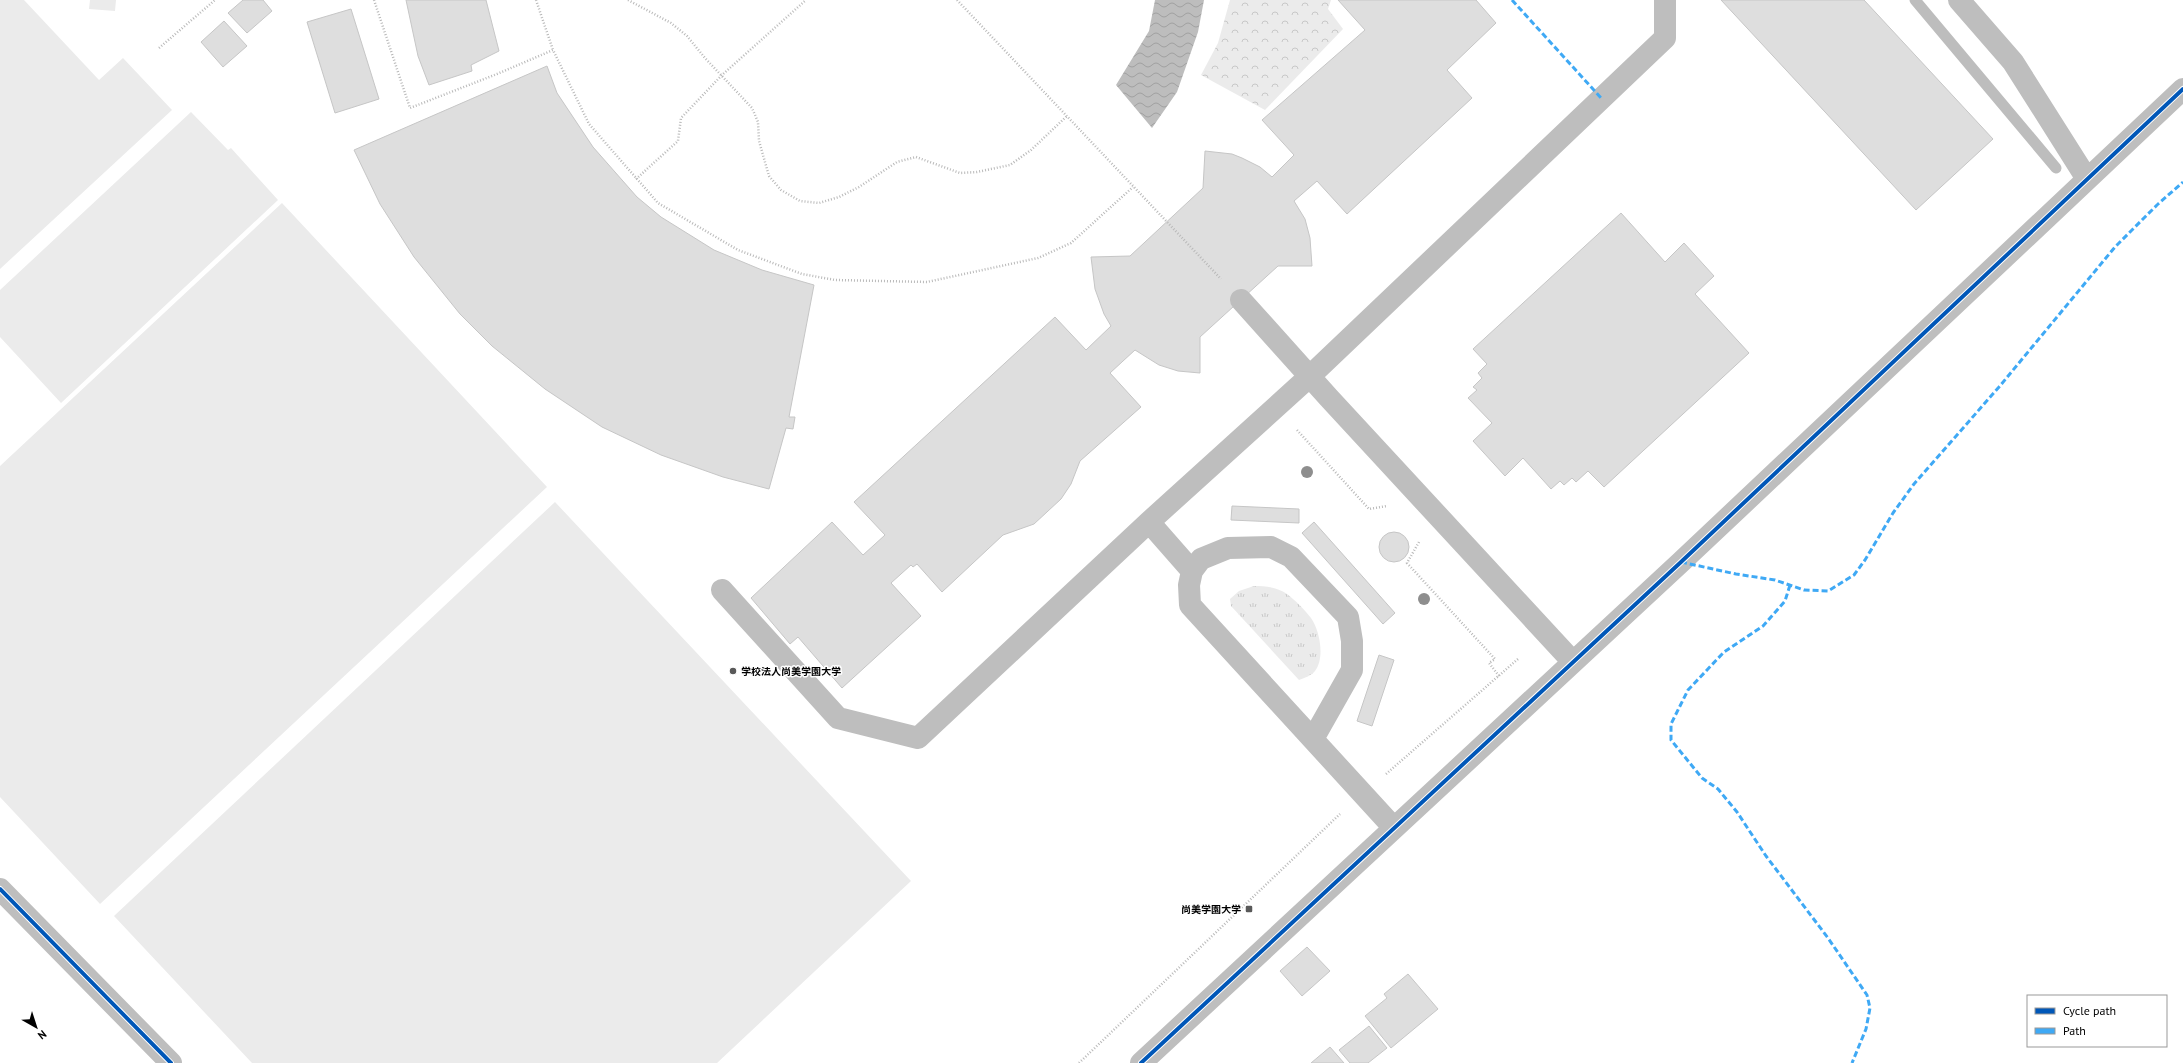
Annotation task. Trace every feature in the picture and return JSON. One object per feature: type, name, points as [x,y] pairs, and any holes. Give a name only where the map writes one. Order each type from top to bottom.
[{"type":"street","points":[[722,590],[838,718],[918,738],[1149,522],[1310,377],[1665,38],[1665,0]]},
{"type":"street","points":[[1959,0],[2013,62],[2087,179]]},
{"type":"street","points":[[1142,1063],[1573,662],[2183,88]]},
{"type":"street","points":[[1241,300],[1573,662]]},
{"type":"street","points":[[1149,522],[1192,571]]},
{"type":"street","points":[[1313,739],[1352,670],[1352,641],[1348,617],[1291,557],[1271,547],[1228,548],[1201,559],[1192,571],[1189,585],[1190,605],[1394,828]]},
{"type":"street","points":[[0,889],[171,1063]]},
{"type":"path","points":[[159,48],[215,0]]},
{"type":"path","points":[[374,0],[410,108],[553,50]]},
{"type":"path","points":[[536,0],[553,50],[589,124],[658,203],[738,250],[802,274],[835,280],[927,282],[1038,258],[1071,243],[1134,187]]},
{"type":"path","points":[[628,0],[670,23],[687,36],[752,108],[758,122],[759,141],[769,176],[781,190],[800,201],[819,203],[860,187],[897,162],[916,157],[960,173],[977,172],[1010,165],[1031,150],[1067,116]]},
{"type":"path","points":[[636,179],[678,141],[681,118],[722,75],[806,0]]},
{"type":"path","points":[[957,0],[1241,300]]},
{"type":"path","points":[[1290,433],[1296,429],[1369,509],[1387,506],[1392,511]]},
{"type":"path","points":[[1415,538],[1420,543],[1407,563],[1495,659],[1489,664],[1499,676]]},
{"type":"path","points":[[1386,774],[1518,659]]},
{"type":"path","points":[[1079,1063],[1343,811]]},
{"type":"green space","points":[[0,0],[24,0],[99,80],[123,58],[172,110],[0,269]]},
{"type":"green space","points":[[90,0],[116,0],[115,11],[89,9]]},
{"type":"green space","points":[[1230,0],[1331,0],[1328,9],[1343,29],[1265,110],[1201,75],[1218,43]]},
{"type":"green space","points":[[191,112],[228,150],[231,148],[278,200],[61,403],[0,337],[0,290]]},
{"type":"green space","points":[[282,203],[547,487],[100,904],[0,797],[0,466]]},
{"type":"green space","points":[[555,502],[911,881],[717,1063],[252,1063],[114,916]]},
{"type":"green space","points":[[1254,586],[1271,587],[1287,594],[1297,602],[1311,618],[1317,630],[1321,652],[1318,666],[1309,676],[1299,680],[1231,606],[1230,599],[1239,591]]},
{"type":"water","points":[[1155,0],[1204,0],[1198,32],[1177,92],[1152,128],[1116,85],[1149,31]]},
{"type":"building","points":[[243,0],[263,0],[272,11],[247,33],[228,13]]},
{"type":"building","points":[[406,0],[486,0],[499,51],[471,65],[472,71],[429,85],[418,56]]},
{"type":"building","points":[[1338,0],[1476,0],[1496,23],[1447,70],[1472,98],[1347,214],[1317,181],[1294,201],[1305,219],[1310,238],[1312,266],[1278,266],[1200,337],[1200,373],[1178,371],[1159,365],[1135,350],[1110,373],[1141,407],[1080,461],[1071,484],[1061,499],[1034,524],[1003,535],[942,592],[917,564],[913,567],[911,565],[891,583],[921,616],[842,688],[798,637],[790,644],[751,598],[832,522],[863,555],[885,535],[854,502],[1055,317],[1086,350],[1111,326],[1104,314],[1095,289],[1091,257],[1130,256],[1203,188],[1205,151],[1232,154],[1260,167],[1272,177],[1294,155],[1262,120],[1365,30]]},
{"type":"building","points":[[1721,0],[1864,0],[1993,139],[1916,210]]},
{"type":"building","points":[[351,9],[379,99],[335,113],[307,22]]},
{"type":"building","points":[[224,21],[247,46],[223,67],[201,42]]},
{"type":"building","points":[[547,66],[557,93],[593,147],[637,197],[661,217],[714,250],[762,270],[814,285],[789,417],[795,417],[793,429],[786,428],[769,489],[723,477],[661,455],[602,427],[545,389],[492,346],[460,314],[414,257],[380,204],[354,150]]},
{"type":"building","points":[[1621,213],[1665,262],[1684,243],[1714,276],[1695,294],[1749,353],[1604,487],[1588,471],[1576,482],[1572,478],[1564,485],[1560,481],[1551,489],[1523,458],[1505,476],[1473,441],[1492,423],[1468,398],[1477,390],[1473,387],[1482,378],[1478,373],[1487,364],[1473,349]]},
{"type":"building","points":[[1232,506],[1299,509],[1299,523],[1231,520]]},
{"type":"building","points":[[1314,522],[1395,613],[1383,624],[1302,533]]},
{"type":"building","points":[[1394,532],[1405,536],[1409,547],[1405,558],[1394,562],[1383,558],[1379,547],[1383,536]]},
{"type":"building","points":[[1379,655],[1394,660],[1372,726],[1357,721]]},
{"type":"building","points":[[1307,947],[1330,971],[1302,996],[1280,971]]},
{"type":"building","points":[[1408,974],[1438,1009],[1391,1048],[1365,1016],[1387,998],[1384,994]]},
{"type":"building","points":[[1369,1026],[1387,1048],[1368,1063],[1350,1063],[1339,1050]]},
{"type":"building","points":[[1330,1047],[1344,1063],[1311,1063]]},
{"type":"waterway","points":[[1915,0],[2056,168]]},
{"type":"marked path","points":[[1512,0],[1602,99]]},
{"type":"marked path","points":[[1681,562],[1736,574],[1775,580],[1804,590],[1828,591],[1854,575],[1865,560],[1893,513],[1914,484],[1999,387],[2115,247],[2157,205],[2183,182]]},
{"type":"marked path","points":[[1790,585],[1785,601],[1763,626],[1724,652],[1688,690],[1671,724],[1671,740],[1702,778],[1718,789],[1737,812],[1766,856],[1828,938],[1867,995],[1870,1008],[1866,1029],[1852,1063]]},
{"type":"cycle path","points":[[1141,1063],[1681,562],[2183,89]]},
{"type":"cycle path","points":[[0,889],[171,1063]]},
{"type":"place","name":"学校法人尚美学園大学","points":[[733,671]]},
{"type":"place","name":"尚美学園大学","points":[[1249,909]]}]
